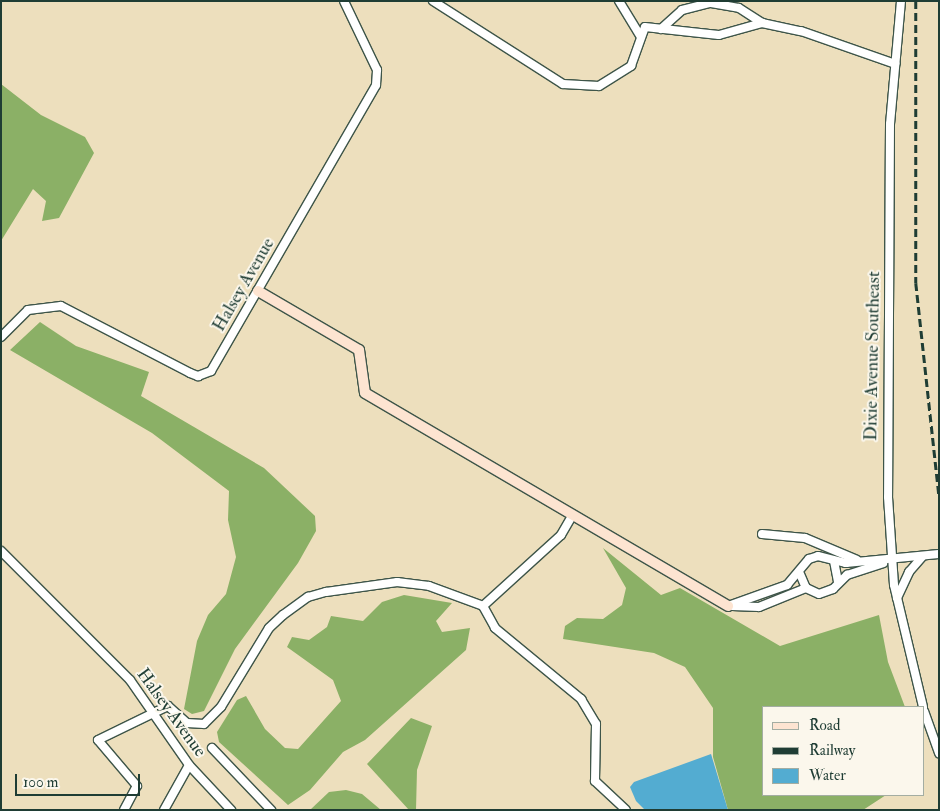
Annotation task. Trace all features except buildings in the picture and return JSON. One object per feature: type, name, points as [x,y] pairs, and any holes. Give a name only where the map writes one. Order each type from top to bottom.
[{"type":"street","name":"Halsey Avenue","points":[[1,337],[28,310],[61,306],[198,376],[217,362],[376,84],[377,70],[344,1]]},
{"type":"street","points":[[433,1],[563,84],[599,86],[631,66],[645,28],[719,35],[762,23]]},
{"type":"street","points":[[619,1],[641,37]]},
{"type":"street","name":"Dixie Avenue Southeast","points":[[901,1],[895,64],[887,451],[892,560],[897,598],[923,706]]},
{"type":"street","points":[[661,30],[682,10],[712,3],[739,8],[762,23],[801,31],[895,64]]},
{"type":"street","points":[[258,291],[359,350],[365,393],[728,606],[759,608],[806,588]]},
{"type":"street","points":[[484,606],[561,535],[572,516]]},
{"type":"street","points":[[762,534],[805,538],[857,560]]},
{"type":"street","name":"Halsey Avenue","points":[[1,551],[130,680],[155,713],[189,765],[231,810]]},
{"type":"street","points":[[728,606],[787,585],[800,574],[808,559],[826,556],[834,561],[892,560],[939,554]]},
{"type":"street","points":[[897,598],[909,572],[923,556]]},
{"type":"street","points":[[800,574],[806,588],[819,594],[833,589],[838,582],[892,560]]},
{"type":"street","points":[[834,561],[838,582]]},
{"type":"street","points":[[124,810],[137,786],[98,740],[168,706],[187,723],[210,721],[269,628],[308,597],[397,582],[429,586],[484,606],[495,628],[590,710],[596,724],[595,781],[626,810]]},
{"type":"street","points":[[925,714],[939,753]]},
{"type":"street","points":[[212,748],[271,810]]},
{"type":"street","points":[[164,810],[189,765]]},
{"type":"green space","points":[[1,84],[41,115],[85,137],[94,153],[59,218],[42,221],[46,201],[33,189],[1,241]]},
{"type":"green space","points":[[40,322],[76,346],[149,372],[141,396],[264,468],[315,516],[316,531],[298,563],[235,649],[204,711],[192,714],[184,709],[197,641],[208,615],[226,594],[236,557],[228,520],[229,491],[152,433],[10,350]]},
{"type":"green space","points":[[603,548],[661,595],[680,588],[780,646],[879,615],[888,662],[905,706],[762,706],[762,796],[884,796],[863,810],[728,810],[713,757],[713,708],[685,667],[654,653],[563,639],[565,626],[577,618],[603,619],[622,605],[626,588]]},
{"type":"green space","points":[[404,595],[452,603],[436,621],[442,632],[470,628],[466,650],[365,740],[343,752],[310,790],[288,805],[219,742],[217,732],[237,700],[246,696],[265,729],[285,748],[298,749],[341,701],[333,680],[287,647],[292,637],[309,640],[327,627],[331,616],[363,621],[382,602]]},
{"type":"green space","points":[[411,718],[432,726],[417,770],[416,810],[409,810],[367,764]]},
{"type":"green space","points":[[346,790],[362,794],[381,810],[310,810],[329,792]]},
{"type":"water","points":[[711,754],[728,810],[645,810],[636,801],[630,787],[634,782]]},
{"type":"railway","points":[[916,1],[916,283],[939,496]]}]
